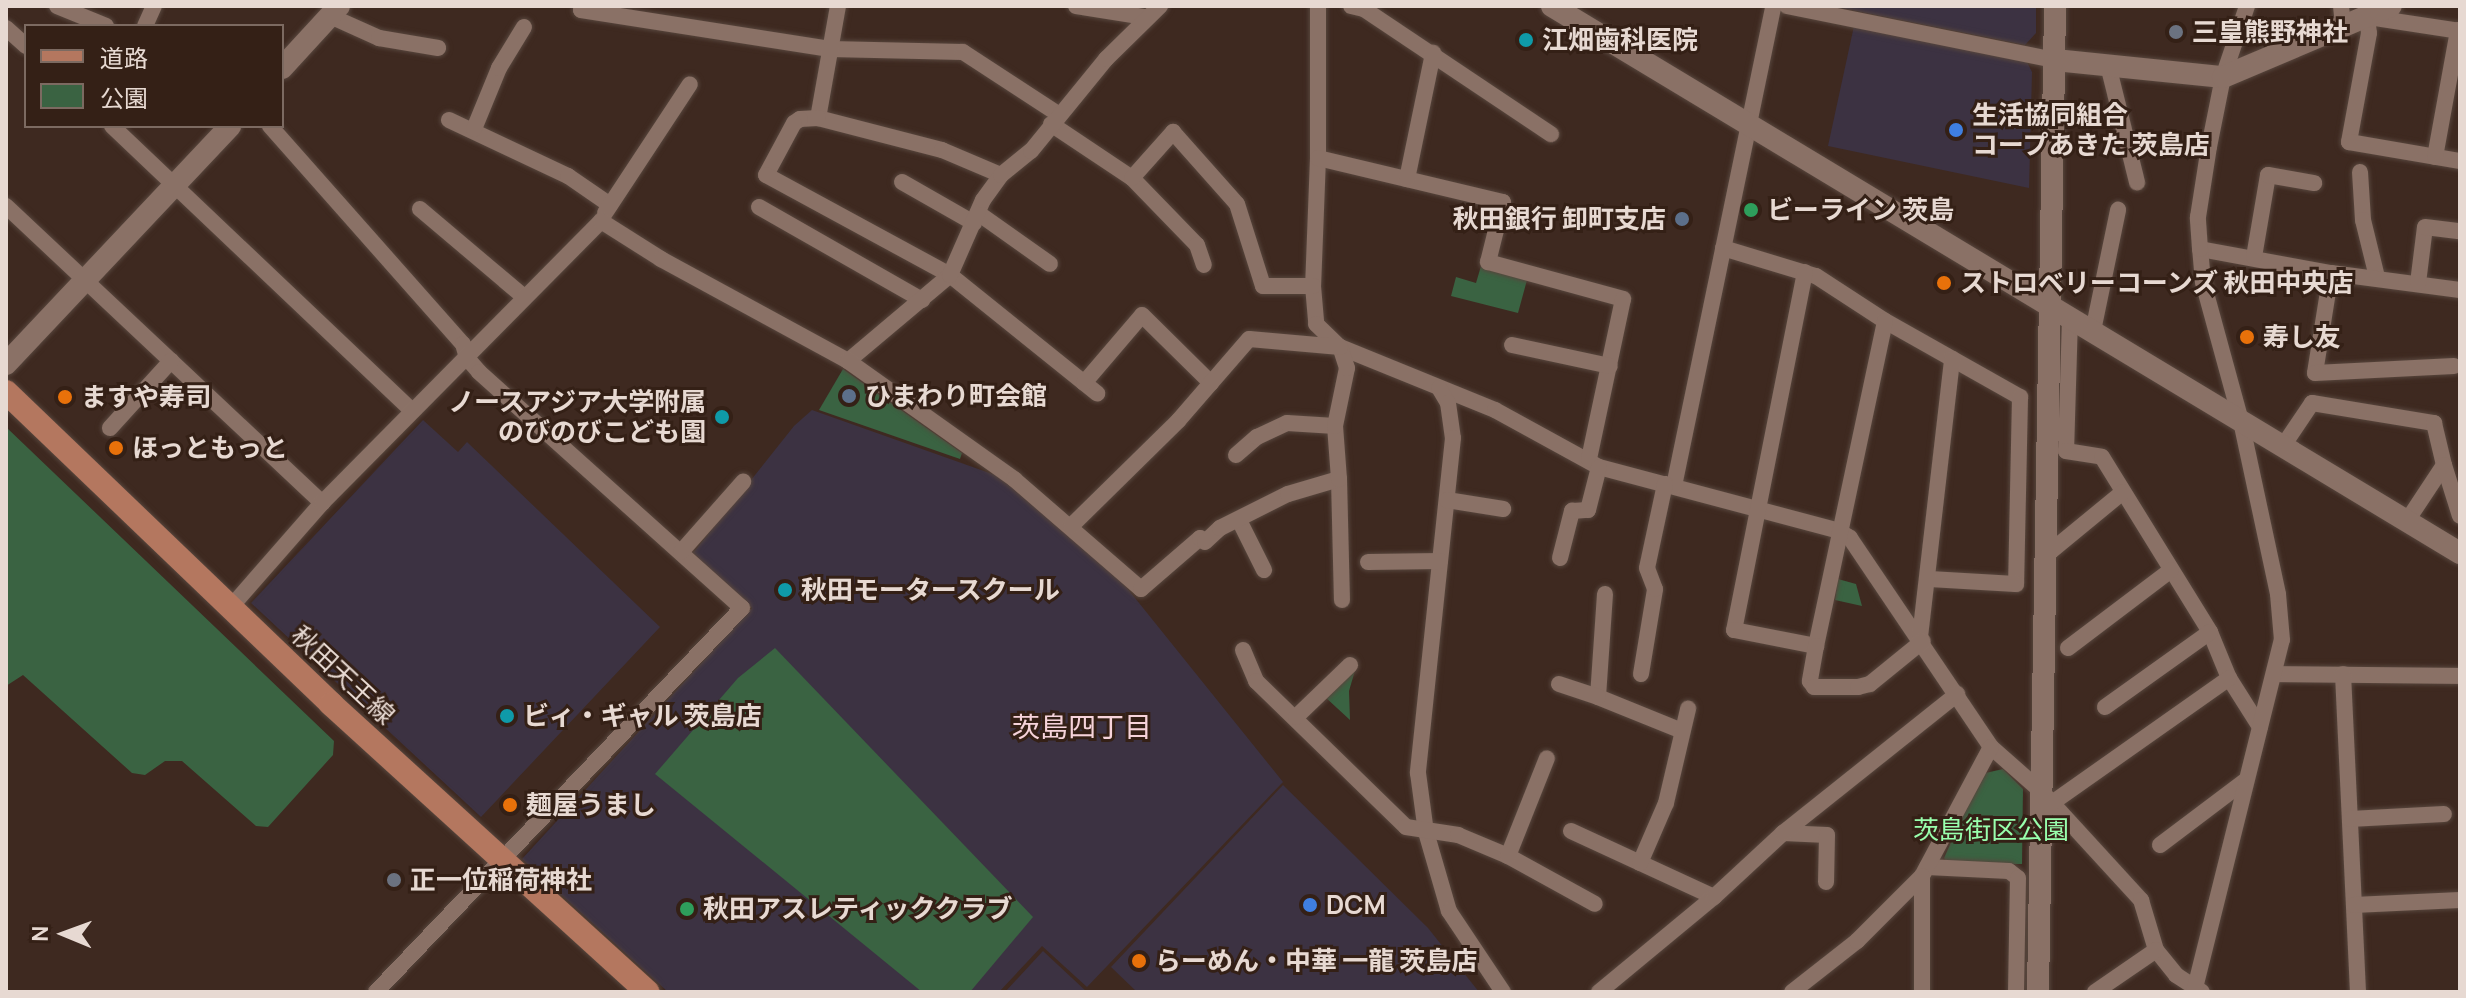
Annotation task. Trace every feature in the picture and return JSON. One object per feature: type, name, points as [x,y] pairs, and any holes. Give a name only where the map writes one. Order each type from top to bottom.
[{"type":"main road","name":"秋田天王線","points":[[6,392],[230,608],[648,992]]},
{"type":"street","points":[[57,6],[101,24]]},
{"type":"street","points":[[582,6],[581,10],[830,49],[963,52],[1132,178],[1197,245],[1204,265]]},
{"type":"street","points":[[818,118],[838,6]]},
{"type":"street","points":[[1076,6],[1145,17]]},
{"type":"street","points":[[848,361],[950,275],[976,218],[1001,175],[1031,151],[1054,119],[1145,17],[1160,6]]},
{"type":"street","points":[[1318,6],[1318,158],[1313,286],[1316,324],[1340,347],[1347,368],[1335,426],[1342,600]]},
{"type":"street","points":[[1351,6],[1364,9],[1433,53],[1551,134]]},
{"type":"street","points":[[1552,6],[2460,553]]},
{"type":"street","points":[[1641,674],[1655,589],[1647,568],[1670,485],[1773,6]]},
{"type":"street","points":[[1787,6],[2055,60],[2223,77],[2342,15],[2459,30],[2435,157]]},
{"type":"street","points":[[2038,992],[2047,798],[2045,556],[2055,6]]},
{"type":"street","points":[[1071,526],[1178,421],[1249,339],[1340,347],[1495,410],[1594,463],[1839,531],[1850,538],[1991,747],[2047,798],[2141,900],[2156,950],[2176,975],[2197,991],[2245,781],[2282,640],[2278,594],[2241,421],[2203,282],[2198,217],[2223,77],[2247,6]]},
{"type":"street","points":[[2367,17],[2391,6]]},
{"type":"street","points":[[284,66],[334,11],[379,38],[438,48]]},
{"type":"street","points":[[2367,17],[2369,33],[2349,142],[2460,161]]},
{"type":"street","points":[[474,129],[499,68],[524,27]]},
{"type":"street","points":[[6,28],[24,44]]},
{"type":"street","points":[[1407,179],[1433,53]]},
{"type":"street","points":[[2108,65],[2137,182]]},
{"type":"street","points":[[230,608],[322,503],[467,358],[523,296],[601,221],[690,84]]},
{"type":"street","points":[[1001,175],[942,150],[818,118],[800,119],[794,123],[766,175],[950,275],[1090,388],[1142,315],[1211,383]]},
{"type":"street","points":[[449,120],[474,129],[568,176],[610,205]]},
{"type":"street","points":[[114,128],[412,411]]},
{"type":"street","points":[[6,364],[228,128]]},
{"type":"street","points":[[272,128],[463,344],[467,358],[742,608],[376,992]]},
{"type":"street","points":[[1132,178],[1173,132],[1237,204],[1263,286],[1313,286]]},
{"type":"street","points":[[1318,158],[1503,202],[1488,262],[1623,299],[1588,510],[1572,511],[1560,558]]},
{"type":"street","points":[[2360,172],[2363,220],[2377,277]]},
{"type":"street","points":[[2254,257],[2268,175],[2314,183]]},
{"type":"street","points":[[902,182],[976,218],[1050,264]]},
{"type":"street","points":[[6,206],[322,503]]},
{"type":"street","points":[[759,207],[922,300]]},
{"type":"street","points":[[420,209],[523,296]]},
{"type":"street","points":[[2093,331],[2118,210]]},
{"type":"street","points":[[601,221],[661,259],[848,361],[1014,479],[1141,589],[1200,538],[1205,542],[1220,528],[1288,494],[1339,479]]},
{"type":"street","points":[[2418,283],[2425,227],[2460,231]]},
{"type":"street","points":[[1723,248],[1805,272],[2020,397],[2016,584],[1929,579]]},
{"type":"street","points":[[2200,249],[2331,273],[2460,290]]},
{"type":"street","points":[[1805,272],[1734,630],[1816,646]]},
{"type":"street","points":[[2331,273],[2315,373],[2454,366]]},
{"type":"street","points":[[2070,318],[2066,451],[2102,457],[2210,632],[2229,678],[2260,727]]},
{"type":"street","points":[[1885,321],[1816,646],[1810,681],[1814,687],[1870,684],[1921,639],[1952,359]]},
{"type":"street","points":[[1512,345],[1610,366]]},
{"type":"street","points":[[110,428],[171,361]]},
{"type":"street","points":[[1439,388],[1452,421],[1447,500],[1418,773],[1426,832],[1449,911],[1503,992]]},
{"type":"street","points":[[2283,446],[2312,403],[2434,423],[2460,516]]},
{"type":"street","points":[[1236,455],[1257,437],[1287,423],[1335,426]]},
{"type":"street","points":[[2407,521],[2444,465]]},
{"type":"street","points":[[681,552],[743,482]]},
{"type":"street","points":[[2045,556],[2123,492]]},
{"type":"street","points":[[1447,500],[1503,509]]},
{"type":"street","points":[[1239,520],[1264,570]]},
{"type":"street","points":[[1368,562],[1440,561]]},
{"type":"street","points":[[2068,648],[2171,570]]},
{"type":"street","points":[[1598,697],[1605,594]]},
{"type":"street","points":[[2105,707],[2210,632]]},
{"type":"street","points":[[1243,650],[1256,681],[1406,827],[1458,835],[1508,856],[1595,904]]},
{"type":"street","points":[[1296,717],[1350,665]]},
{"type":"street","points":[[2274,674],[2460,676]]},
{"type":"street","points":[[2343,674],[2358,992]]},
{"type":"street","points":[[2047,798],[2229,678]]},
{"type":"street","points":[[1559,684],[1682,731]]},
{"type":"street","points":[[1599,992],[1714,897],[1783,833],[1957,694]]},
{"type":"street","points":[[1640,863],[1666,803],[1688,709]]},
{"type":"street","points":[[1792,992],[1857,941],[1925,871],[1991,747]]},
{"type":"street","points":[[1508,856],[1547,758]]},
{"type":"street","points":[[2160,845],[2245,781]]},
{"type":"street","points":[[2350,819],[2444,814]]},
{"type":"street","points":[[1571,831],[1714,897]]},
{"type":"street","points":[[1783,833],[1827,835],[1826,882]]},
{"type":"street","points":[[1922,992],[1925,871]]},
{"type":"street","points":[[1925,871],[2009,871],[2018,878],[2016,992]]},
{"type":"street","points":[[2354,905],[2460,900]]},
{"type":"street","points":[[2095,992],[2156,950]]},
{"type":"shaded area","points":[[1831,6],[2036,6],[2036,33],[2025,45]]},
{"type":"shaded area","points":[[1854,26],[2027,62],[2032,72],[2029,188],[1828,146]]},
{"type":"shaded area","points":[[812,410],[998,476],[1039,505],[1127,588],[1283,782],[1087,987],[1042,946],[999,992],[668,992],[522,859],[752,608],[693,553],[794,426]]},
{"type":"shaded area","points":[[423,420],[458,452],[467,442],[660,627],[481,817],[251,603]]},
{"type":"shaded area","points":[[1283,785],[1428,928],[1479,992],[1137,992],[1111,967]]},
{"type":"shaded area","points":[[1043,951],[1087,992],[1005,992]]},
{"type":"green space","points":[[1481,266],[1527,280],[1518,313],[1451,296],[1456,277],[1476,283]]},
{"type":"green space","points":[[843,369],[962,453],[960,459],[819,410]]},
{"type":"green space","points":[[6,427],[334,741],[333,755],[268,827],[256,826],[182,761],[165,761],[145,775],[132,773],[23,675],[6,686]]},
{"type":"green space","points":[[1838,579],[1856,584],[1862,606],[1835,600]]},
{"type":"green space","points":[[775,648],[1033,917],[970,992],[922,992],[655,774],[738,678]]},
{"type":"green space","points":[[1356,667],[1349,691],[1350,720],[1324,696]]},
{"type":"green space","name":"茨島街区公園","points":[[2003,769],[2023,789],[2022,864],[1949,864],[1944,858],[1981,774]]},
{"type":"place","name":"三皇熊野神社","points":[[2176,32]]},
{"type":"place","name":"江畑歯科医院","points":[[1526,40]]},
{"type":"place","name":"生活協同組合 コープあきた 茨島店","points":[[1956,130]]},
{"type":"place","name":"ビーライン 茨島","points":[[1751,210]]},
{"type":"place","name":"秋田銀行 卸町支店","points":[[1682,219]]},
{"type":"place","name":"ストロベリーコーンズ 秋田中央店","points":[[1944,283]]},
{"type":"place","name":"寿し友","points":[[2247,337]]},
{"type":"place","name":"ひまわり町会館","points":[[849,396]]},
{"type":"place","name":"ますや寿司","points":[[65,397]]},
{"type":"place","name":"ノースアジア大学附属 のびのびこども園","points":[[722,417]]},
{"type":"place","name":"ほっともっと","points":[[116,448]]},
{"type":"place","name":"秋田モータースクール","points":[[785,590]]},
{"type":"place","name":"ビィ・ギャル 茨島店","points":[[507,716]]},
{"type":"place","name":"麺屋うまし","points":[[510,805]]},
{"type":"place","name":"正一位稲荷神社","points":[[394,880]]},
{"type":"place","name":"DCM","points":[[1310,905]]},
{"type":"place","name":"秋田アスレティッククラブ","points":[[687,909]]},
{"type":"place","name":"らーめん・中華 一龍 茨島店","points":[[1139,961]]},
{"type":"district","name":"茨島四丁目","points":[[1082,726]]}]
